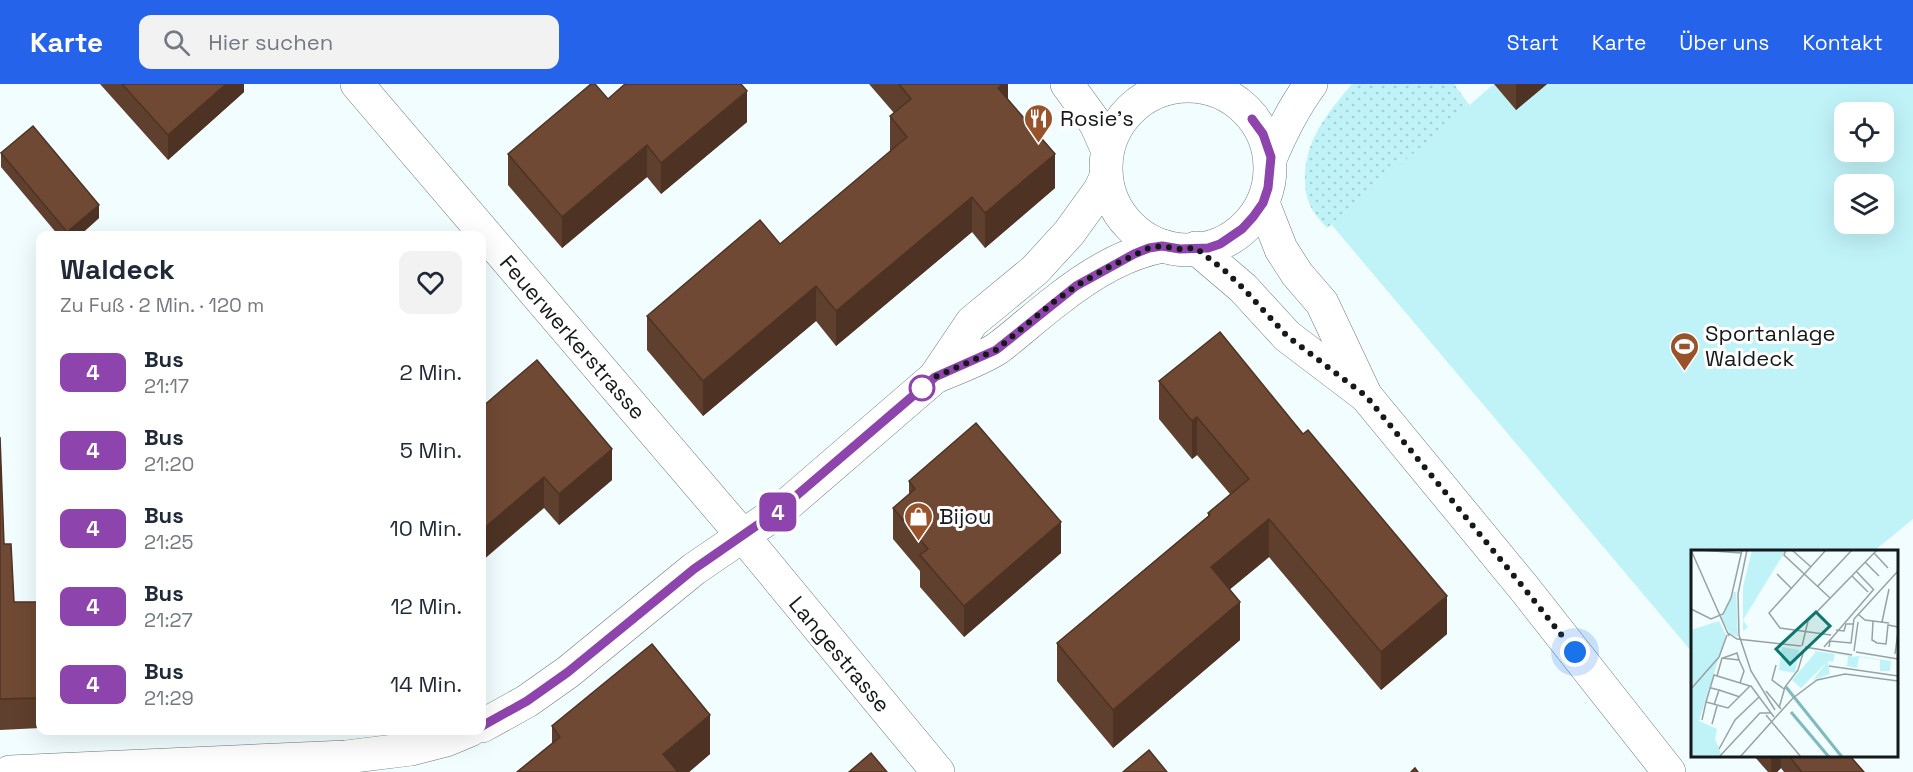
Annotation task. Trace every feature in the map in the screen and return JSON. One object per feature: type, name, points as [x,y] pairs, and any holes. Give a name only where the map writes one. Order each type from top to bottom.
[{"type":"street","name":"Feuerwerkerstrasse","points":[[357,84],[483,231]]},
{"type":"street","points":[[1067,84],[1096,124],[1107,163],[1111,198],[1117,212],[1140,236],[1162,246],[1180,249],[1220,244],[1253,217],[1263,203],[1268,188],[1271,157],[1283,128],[1311,84]]},
{"type":"street","points":[[486,724],[527,701],[568,672],[694,569],[782,508],[935,377],[972,322],[1035,270],[1069,233],[1100,190],[1117,127],[1132,109],[1164,85],[1216,86],[1252,119],[1263,134],[1271,157]]},
{"type":"street","points":[[1263,203],[1281,249],[1297,274],[1322,303],[1366,396]]},
{"type":"street","name":"Feuerwerkerstrasse","points":[[486,235],[743,536]]},
{"type":"street","points":[[935,377],[996,350],[1076,286],[1134,254],[1162,246]]},
{"type":"street","points":[[1196,248],[1243,288],[1287,336],[1366,396],[1524,588],[1669,772]]},
{"type":"street","name":"Langestrasse","points":[[743,536],[938,772]]},
{"type":"street","points":[[10,772],[346,757],[411,749],[458,735]]},
{"type":"shaded area","points":[[1352,84],[1454,84],[1470,106],[1327,228],[1308,199],[1305,181],[1306,164],[1320,127]]},
{"type":"shaded area","name":"Sportanlage Waldeck","points":[[1494,84],[1913,84],[1913,519],[1875,550],[1691,550],[1691,651],[1331,224]]},
{"type":"building","points":[[122,84],[226,84],[168,135]]},
{"type":"building","points":[[591,84],[595,84],[608,99],[625,84],[741,84],[747,91],[661,163],[647,145],[562,217],[508,154]]},
{"type":"building","points":[[899,84],[1003,84],[998,88],[1055,154],[985,213],[972,197],[836,311],[816,286],[703,381],[647,316],[760,220],[780,244],[907,137],[890,116],[911,99]]},
{"type":"building","points":[[33,126],[99,205],[66,231],[1,153]]},
{"type":"building","points":[[1220,332],[1303,434],[1308,430],[1447,596],[1381,652],[1269,519],[1211,567],[1240,602],[1113,710],[1057,643],[1210,515],[1208,513],[1249,479],[1197,417],[1192,421],[1159,381]]},
{"type":"building","points":[[537,360],[612,449],[559,494],[544,477],[486,527],[486,404]]},
{"type":"building","points":[[976,423],[1061,522],[964,606],[920,555],[928,549],[893,508],[915,489],[909,481]]},
{"type":"building","points":[[0,437],[4,544],[11,544],[14,602],[36,602],[36,698],[0,699]]},
{"type":"building","points":[[652,644],[710,715],[663,754],[678,772],[517,772],[560,737],[552,726]]},
{"type":"building","points":[[1149,750],[1167,772],[1123,772]]},
{"type":"building","points":[[871,753],[887,772],[849,772]]},
{"type":"building","points":[[1790,757],[1851,757],[1864,772],[1802,772]]},
{"type":"bus line","name":"4","points":[[486,724],[527,701],[568,672],[694,569],[782,508],[935,377],[996,350],[1076,286],[1134,254],[1162,246],[1180,249],[1208,248],[1220,244],[1242,229],[1263,203],[1268,188],[1271,157],[1263,134],[1252,119]]},
{"type":"place","name":"Rosie's","points":[[1039,144]]},
{"type":"place","name":"Sportanlage Waldeck","points":[[1684,372]]},
{"type":"place","name":"Bijou","points":[[918,542]]},
{"type":"route","points":[[922,388],[935,377],[996,350],[1076,286],[1134,254],[1162,246],[1180,249],[1196,248],[1243,288],[1287,336],[1366,396],[1575,652]]}]
